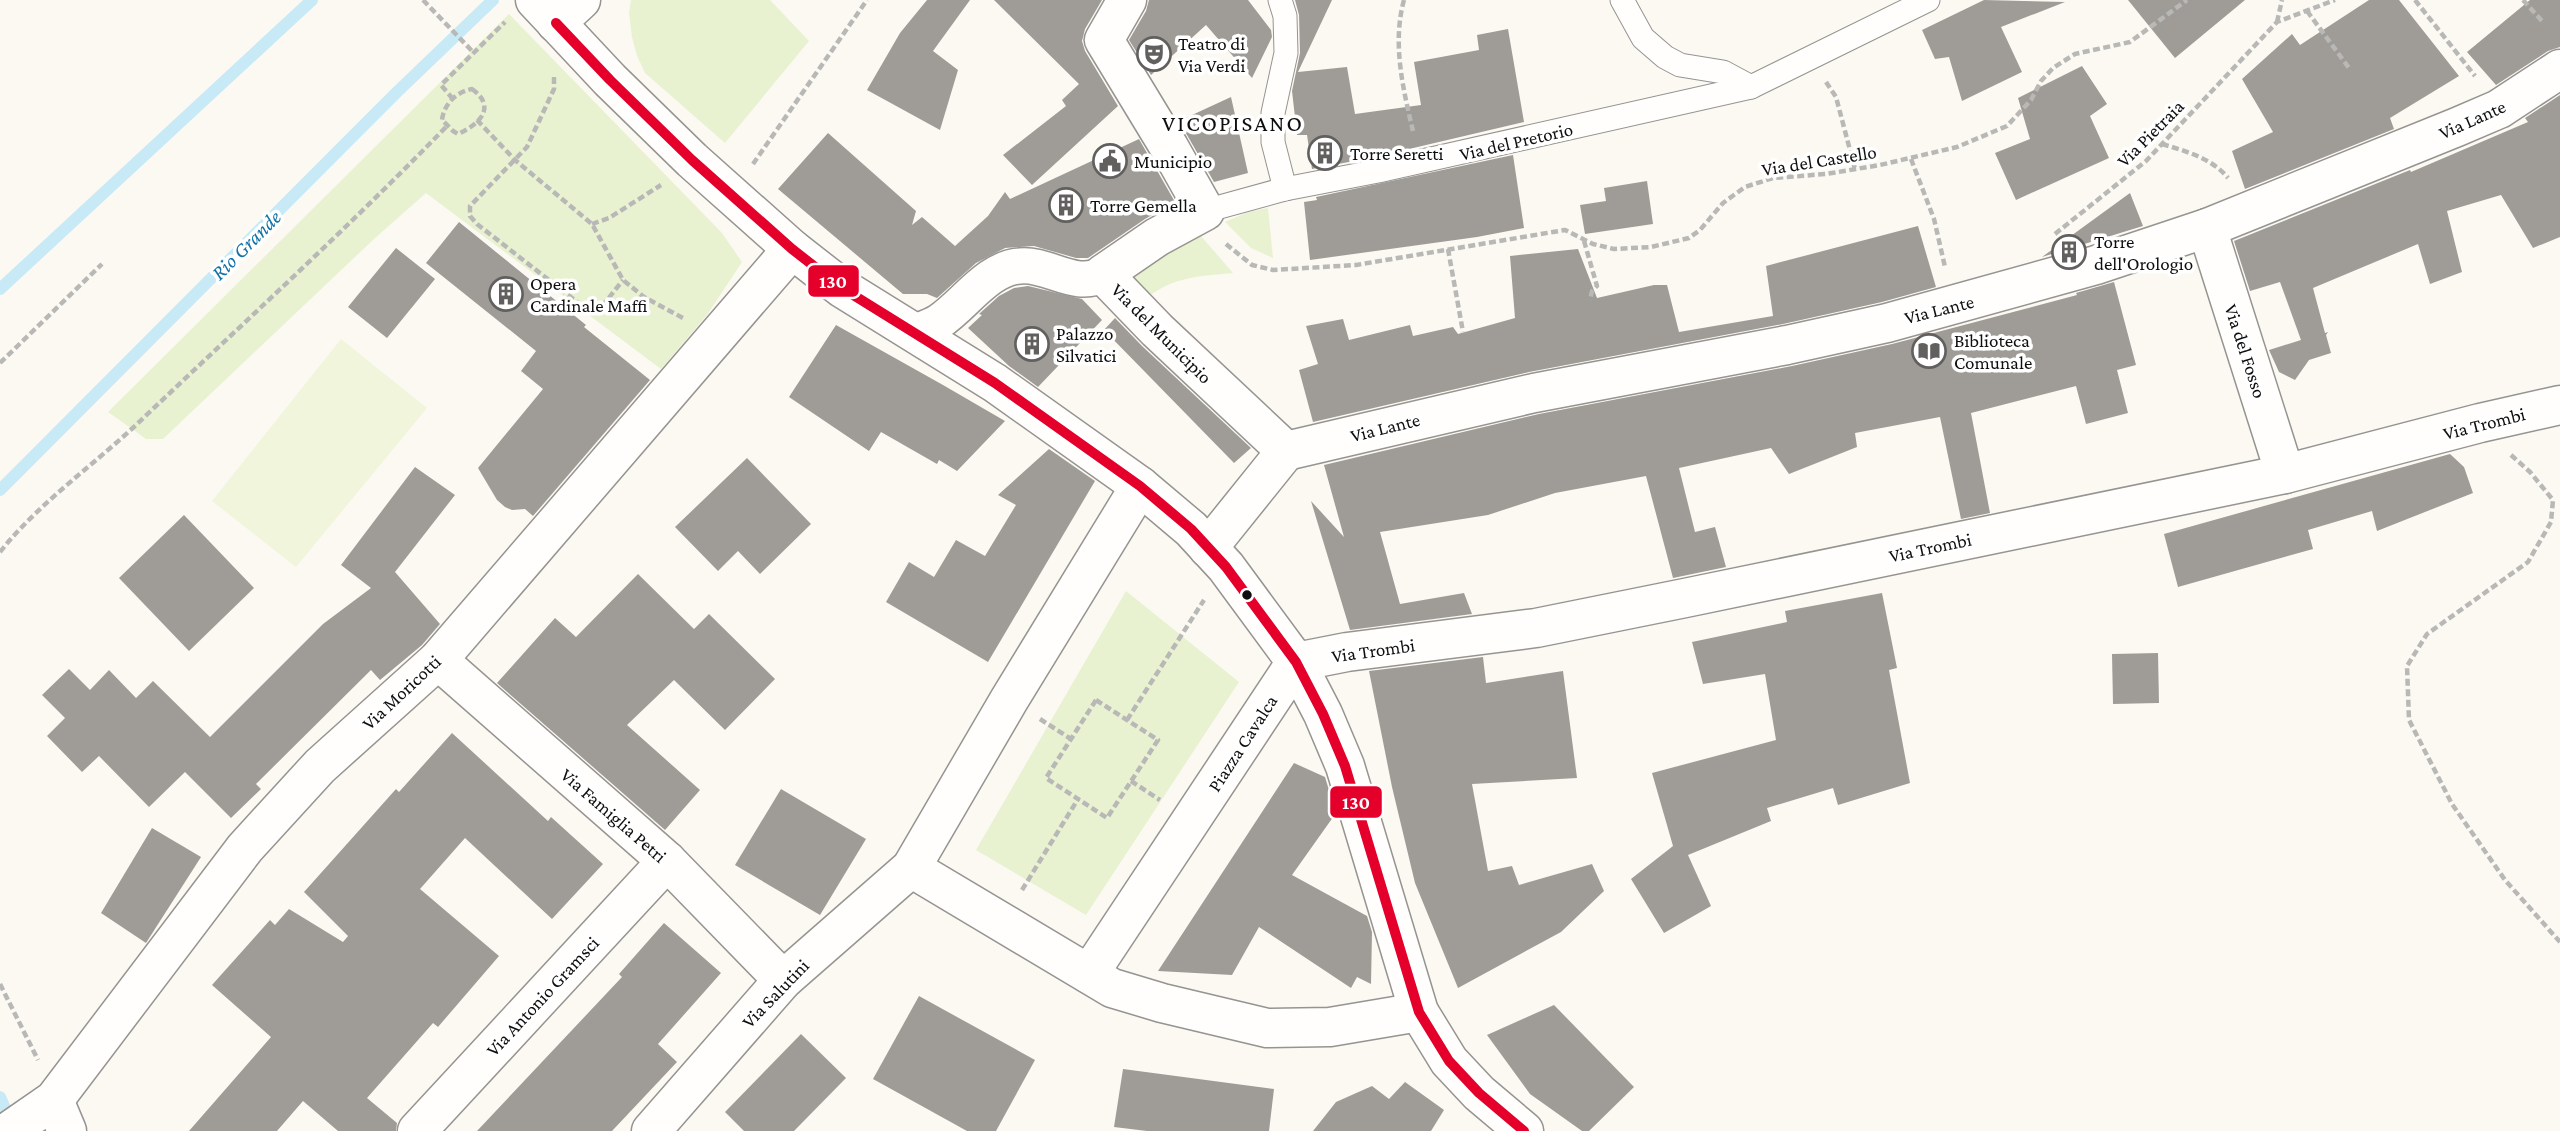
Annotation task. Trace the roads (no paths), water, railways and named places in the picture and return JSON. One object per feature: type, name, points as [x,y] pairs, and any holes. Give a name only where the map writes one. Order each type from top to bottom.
[{"type":"street","points":[[1127,0],[1104,40],[1170,147],[1205,211]]},
{"type":"street","points":[[546,12],[610,80],[692,160],[792,249],[842,288],[995,383],[1140,486],[1191,528],[1296,662],[1323,714],[1345,766],[1419,1012],[1449,1061],[1479,1093],[1524,1131]]},
{"type":"street","name":"Via Lante","points":[[1286,452],[1534,393],[1787,345],[1955,305],[2096,265],[2207,228],[2489,113],[2518,98],[2560,69]]},
{"type":"street","name":"Via del Pretorio","points":[[1103,274],[1177,224],[1205,211]]},
{"type":"street","name":"Via del Fosso","points":[[2207,228],[2285,474]]},
{"type":"street","name":"Via Moricotti","points":[[9,1131],[54,1113],[244,848],[320,766],[438,660],[792,249]]},
{"type":"street","name":"Via del Municipio","points":[[915,332],[940,321],[998,273],[1019,266],[1093,280],[1103,274],[1157,330],[1286,452]]},
{"type":"street","name":"Via Trombi","points":[[1296,662],[1347,652],[1536,628],[2285,474],[2560,405]]},
{"type":"street","points":[[1217,558],[1286,452]]},
{"type":"street","points":[[1140,486],[1009,700],[911,868],[1112,988],[1162,1003],[1266,1028],[1330,1027],[1419,1012]]},
{"type":"street","name":"Via Famiglia Petri","points":[[438,660],[667,861],[783,980]]},
{"type":"street","name":"Piazza Cavalca","points":[[1089,974],[1296,662]]},
{"type":"street","name":"Via Antonio Gramsci","points":[[417,1131],[667,861]]},
{"type":"street","name":"Via Salutini","points":[[651,1131],[783,980],[911,868]]},
{"type":"lane","points":[[1280,0],[1284,16],[1286,53],[1273,113],[1273,142],[1285,188]]},
{"type":"lane","points":[[1622,0],[1643,38],[1665,57],[1680,65],[1723,72],[1751,86]]},
{"type":"lane","name":"Via del Pretorio","points":[[1205,211],[1285,188],[1418,163],[1751,86],[1928,0]]},
{"type":"waterway","points":[[0,289],[312,0]]},
{"type":"waterway","name":"Rio Grande","points":[[0,490],[397,92],[493,0]]},
{"type":"waterway","name":"Rio Grande","points":[[0,1097],[12,1124]]},
{"type":"place","name":"Teatro di Via Verdi","points":[[1154,54]]},
{"type":"place","name":"Torre Seretti","points":[[1325,153]]},
{"type":"place","name":"Municipio","points":[[1110,161]]},
{"type":"place","name":"Torre Gemella","points":[[1066,205]]},
{"type":"place","name":"Torre dell'Orologio","points":[[2069,252]]},
{"type":"place","name":"Opera Cardinale Maffi","points":[[506,294]]},
{"type":"place","name":"Palazzo Silvatici","points":[[1032,344]]},
{"type":"place","name":"Biblioteca Comunale","points":[[1929,351]]},
{"type":"district","name":"VICOPISANO","points":[[1233,123]]}]
